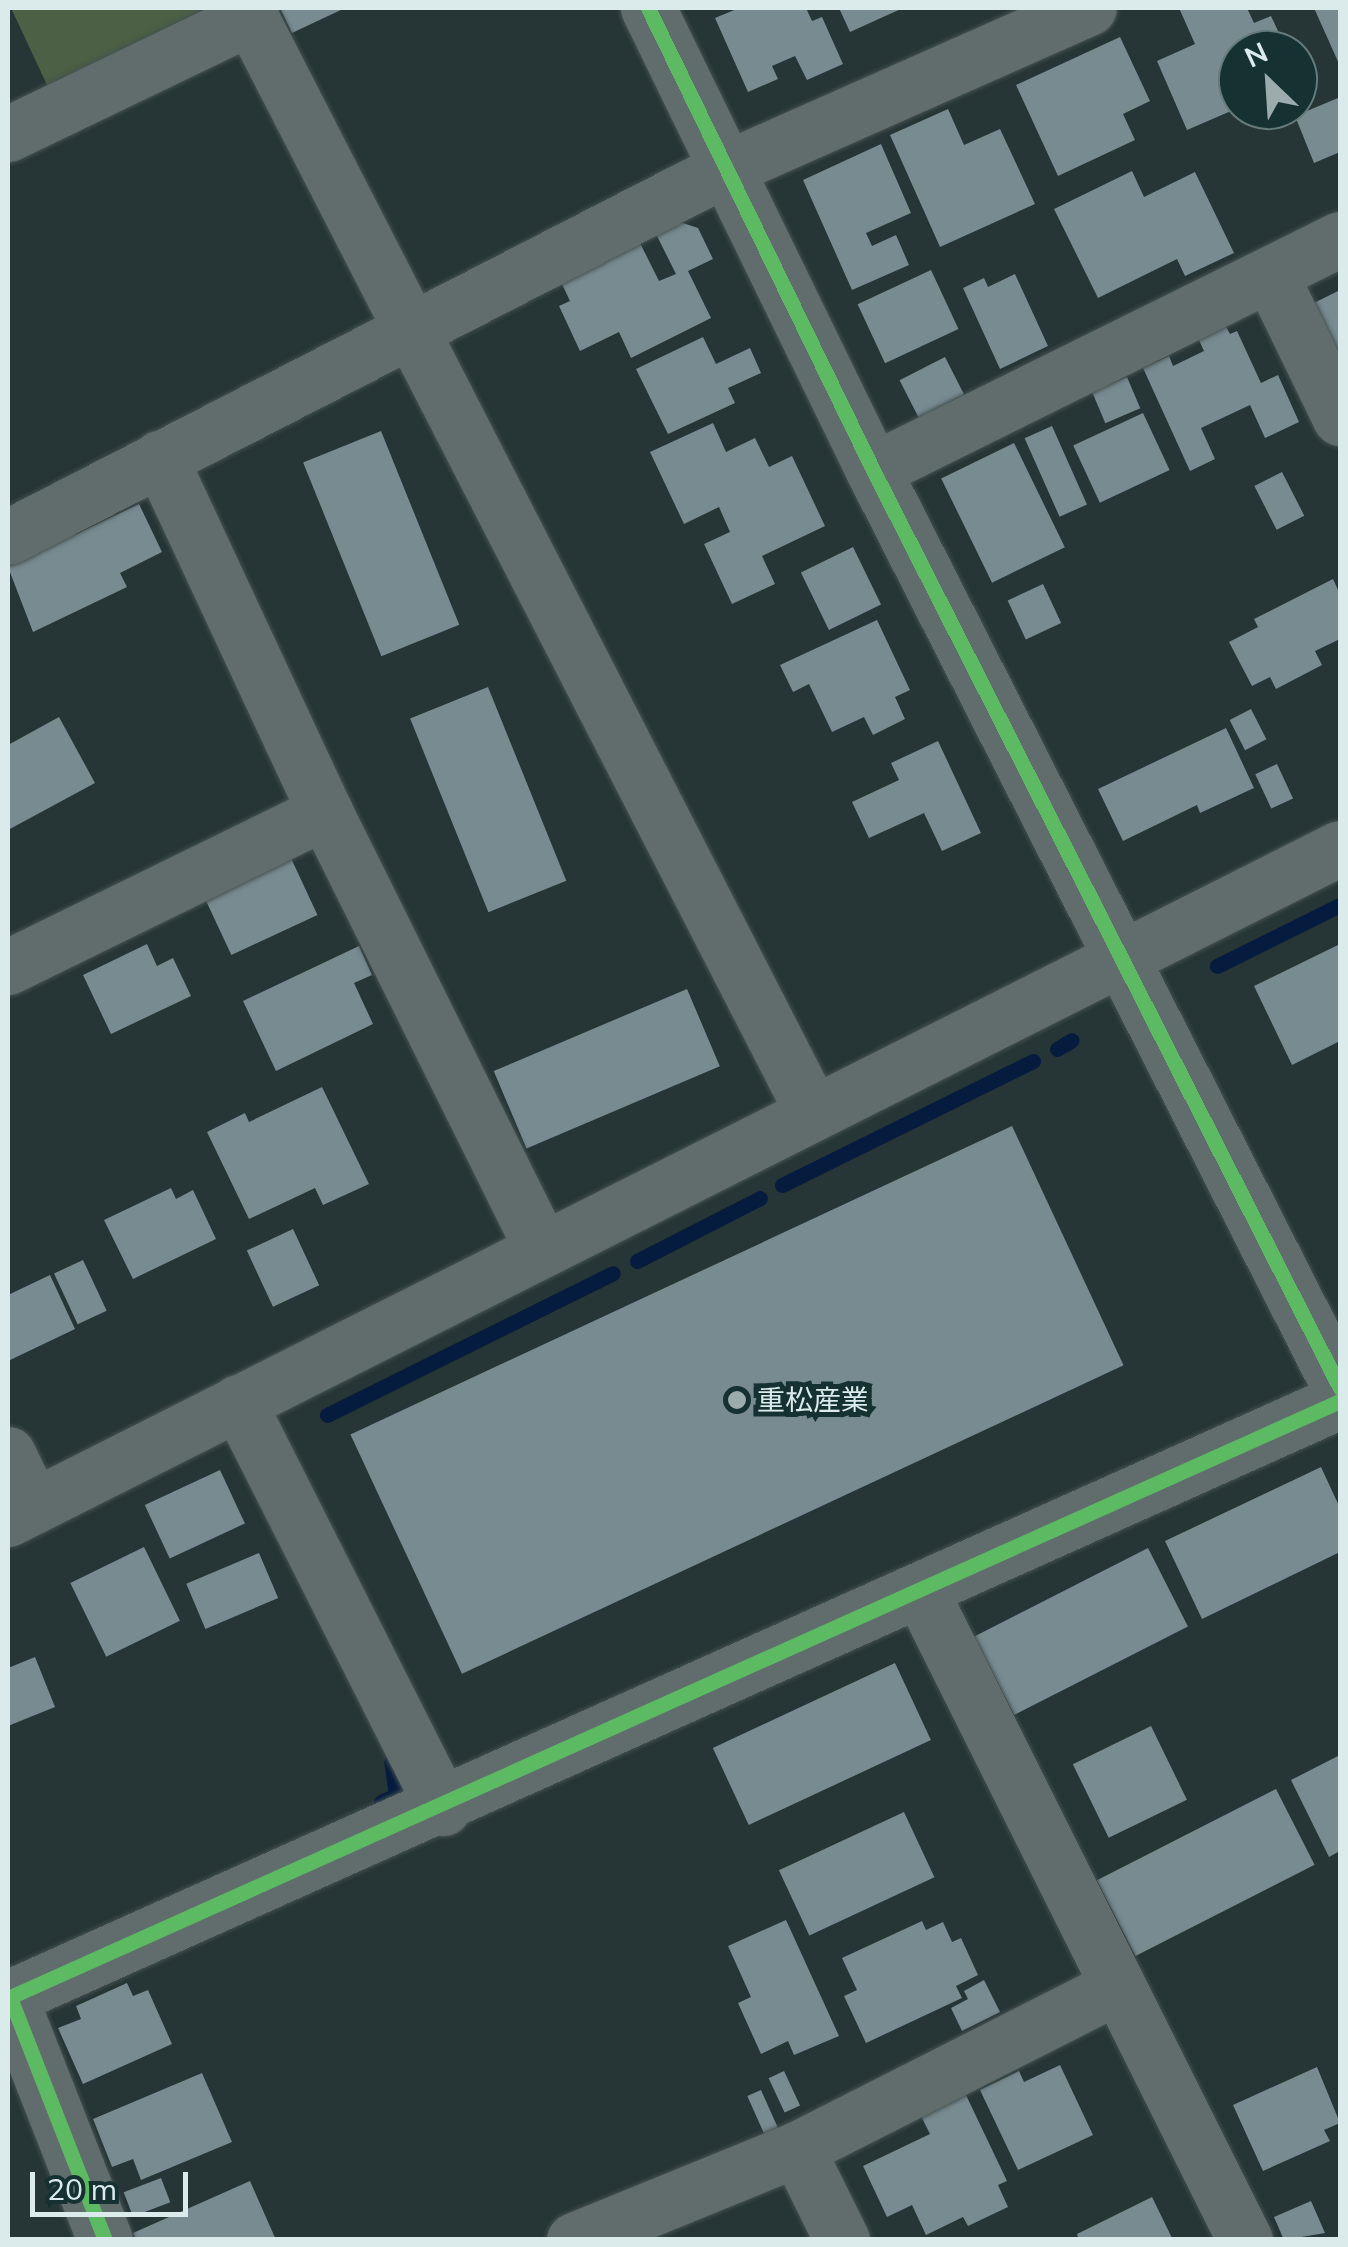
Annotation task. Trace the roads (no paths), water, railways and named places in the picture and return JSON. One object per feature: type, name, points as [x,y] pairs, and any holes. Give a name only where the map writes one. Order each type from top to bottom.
[{"type":"street","points":[[648,8],[873,470],[1340,1388]]},
{"type":"street","points":[[8,537],[725,169],[1088,8]]},
{"type":"street","points":[[8,134],[248,12],[813,1113]]},
{"type":"street","points":[[873,470],[1340,239]]},
{"type":"street","points":[[1270,274],[1340,418]]},
{"type":"street","points":[[160,458],[325,812],[541,1247]]},
{"type":"street","points":[[8,967],[325,812]]},
{"type":"street","points":[[8,1454],[20,1513],[541,1247],[1340,848]]},
{"type":"street","points":[[105,2240],[9,1998],[443,1808],[1340,1401]]},
{"type":"street","points":[[238,1402],[443,1808]]},
{"type":"street","points":[[920,1592],[1115,1988],[1246,2240]]},
{"type":"street","points":[[574,2240],[797,2149],[1115,1988]]},
{"type":"street","points":[[797,2149],[842,2240]]},
{"type":"waterway","points":[[1217,966],[1340,905]]},
{"type":"waterway","points":[[1057,1049],[1072,1040]]},
{"type":"waterway","points":[[782,1185],[1033,1061]]},
{"type":"waterway","points":[[637,1261],[760,1198]]},
{"type":"waterway","points":[[327,1415],[613,1273]]},
{"type":"waterway","points":[[381,1802],[396,1795],[391,1761]]},
{"type":"place","name":"重松産業","points":[[737,1400]]}]
